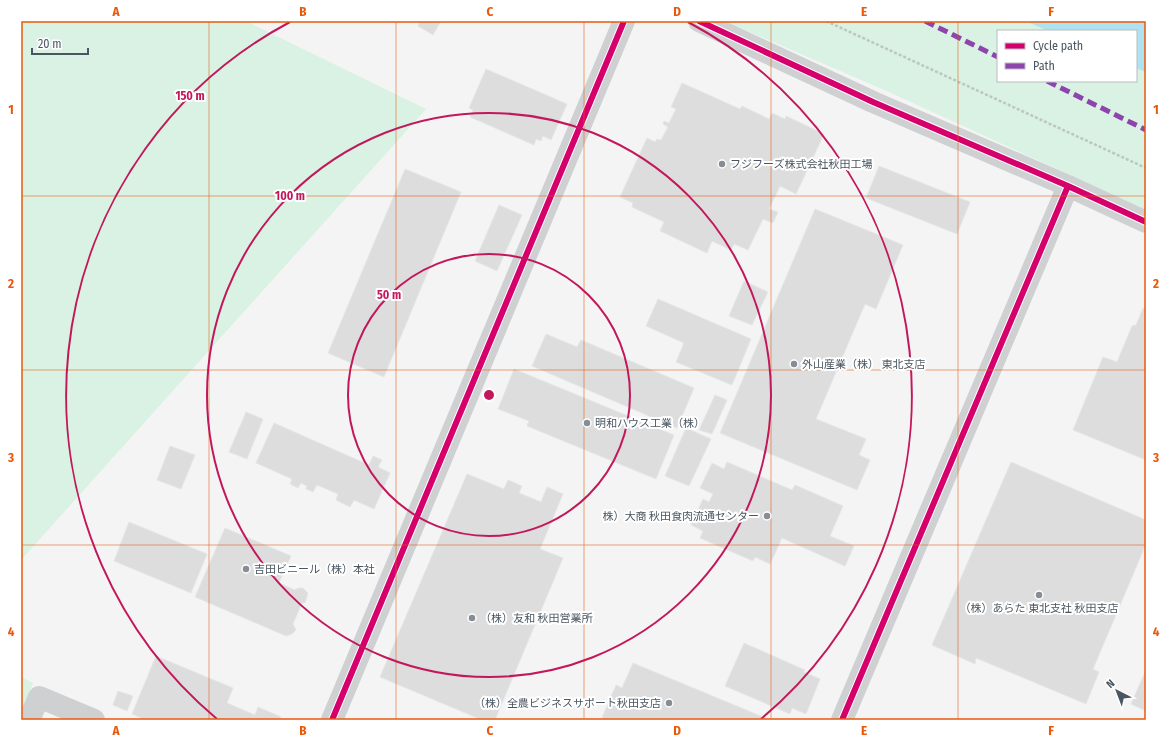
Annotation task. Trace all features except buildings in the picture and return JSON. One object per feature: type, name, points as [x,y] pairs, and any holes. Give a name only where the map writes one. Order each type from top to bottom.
[{"type":"street","points":[[332,720],[624,21]]},
{"type":"street","points":[[699,21],[873,102],[1068,186],[1146,222]]},
{"type":"street","points":[[842,720],[1068,186]]},
{"type":"street","points":[[29,720],[38,697],[94,720]]},
{"type":"path","points":[[826,21],[1146,168]]},
{"type":"green space","points":[[21,21],[246,21],[426,109],[21,560]]},
{"type":"green space","points":[[724,21],[1044,21],[1064,30],[997,30],[997,82],[1137,82],[1137,62],[1146,66],[1146,210],[889,92]]},
{"type":"green space","points":[[21,677],[33,683],[21,712]]},
{"type":"water","points":[[1026,21],[1146,21],[1146,72],[1137,68],[1137,30],[1046,30]]},
{"type":"marked path","points":[[925,21],[997,57]]},
{"type":"marked path","points":[[1049,82],[1146,130]]},
{"type":"cycle path","points":[[332,720],[624,21]]},
{"type":"cycle path","points":[[699,21],[873,102],[1068,186],[1146,222]]},
{"type":"cycle path","points":[[842,720],[1068,186]]},
{"type":"place","name":"フジフーズ株式会社秋田工場","points":[[722,164]]},
{"type":"place","name":"外山産業（株） 東北支店","points":[[794,364]]},
{"type":"place","name":"明和ハウス工業（株）","points":[[587,423]]},
{"type":"place","name":"株）大商 秋田食肉流通センター","points":[[767,516]]},
{"type":"place","name":"吉田ビニール（株）本社","points":[[246,569]]},
{"type":"place","name":"（株）あらた 東北支社 秋田支店","points":[[1039,595]]},
{"type":"place","name":"（株）友和 秋田営業所","points":[[472,618]]},
{"type":"place","name":"（株）全農ビジネスサポート秋田支店","points":[[669,703]]}]
